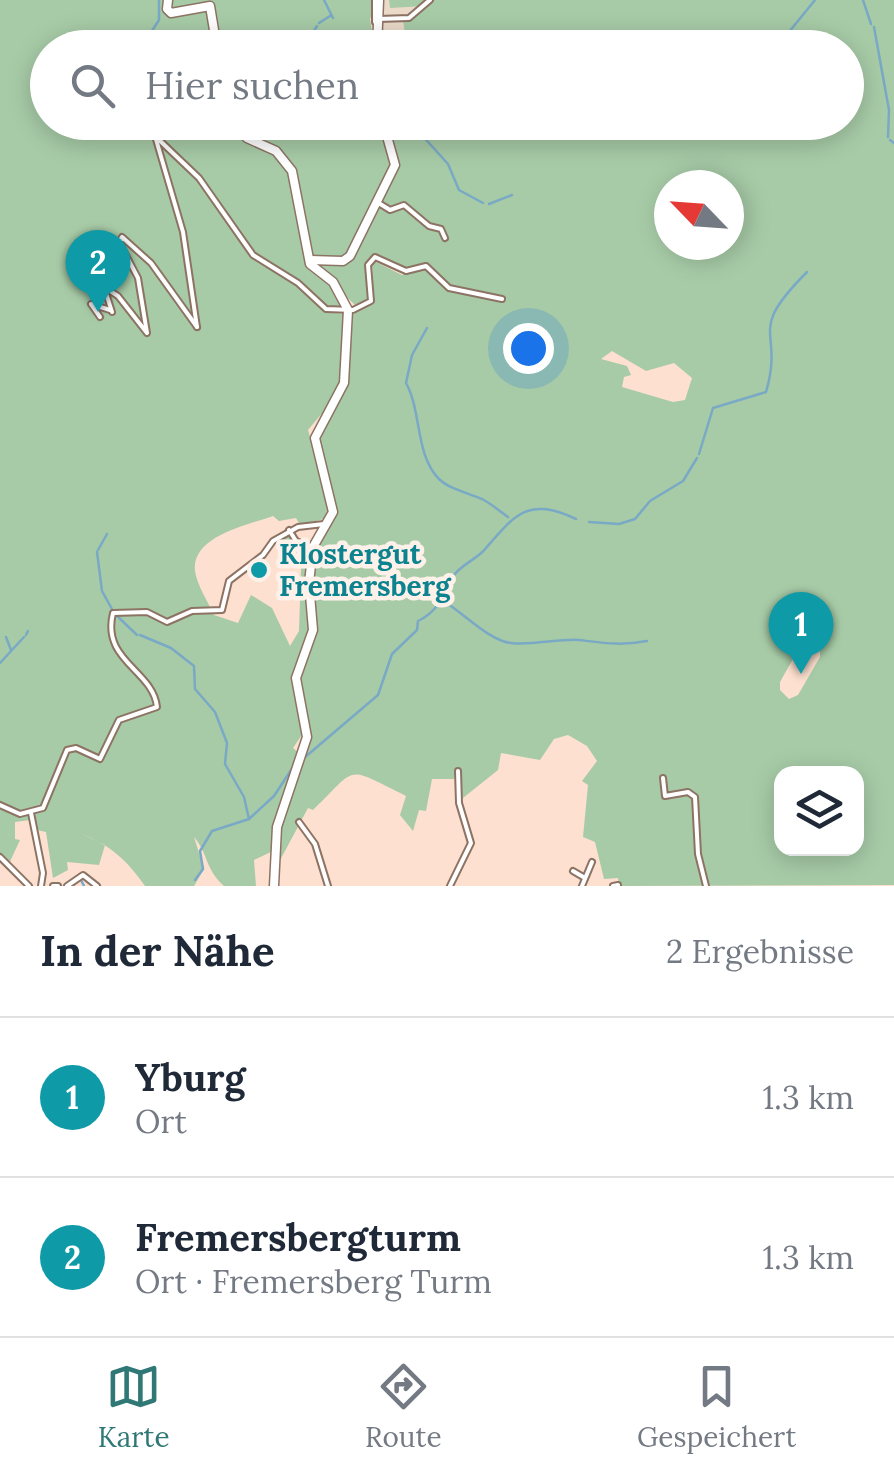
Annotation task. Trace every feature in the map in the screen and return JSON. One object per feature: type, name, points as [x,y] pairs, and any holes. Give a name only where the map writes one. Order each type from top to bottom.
[{"type":"main road","points":[[168,0],[166,10],[171,13],[210,6],[214,30]]},
{"type":"main road","points":[[251,140],[276,151],[292,170],[310,260],[333,282],[348,310],[342,389],[315,435],[333,512],[313,547],[313,630],[296,678],[308,729],[277,827],[274,886]]},
{"type":"main road","points":[[310,260],[347,259],[396,160],[389,140]]},
{"type":"street","points":[[377,10],[409,18],[430,0]]},
{"type":"street","points":[[100,317],[89,306],[93,303],[112,312],[103,290],[108,288],[148,334],[138,278],[120,242],[124,237],[151,263],[197,328],[183,232],[167,165],[153,140]]},
{"type":"street","points":[[161,140],[199,178],[260,261],[298,282],[326,309],[348,310],[371,301],[368,265],[374,256],[406,271],[426,266],[449,288],[502,299]]},
{"type":"street","points":[[377,202],[390,210],[404,205],[429,226],[441,229],[444,238]]},
{"type":"street","points":[[31,813],[50,798],[67,750],[76,748],[100,759],[119,720],[158,707],[146,682],[132,673],[117,651],[113,613],[147,612],[167,622],[192,611],[222,610],[229,581],[289,530],[326,524]]},
{"type":"street","points":[[289,530],[296,541],[313,547]]},
{"type":"street","points":[[450,886],[471,843],[458,794],[458,771]]},
{"type":"street","points":[[663,778],[665,796],[688,792],[695,797],[698,854],[706,886]]},
{"type":"street","points":[[0,804],[31,813]]},
{"type":"street","points":[[31,813],[43,873],[41,886]]},
{"type":"street","points":[[300,822],[315,844],[328,886]]},
{"type":"street","points":[[0,857],[29,886]]},
{"type":"street","points":[[582,886],[592,862]]},
{"type":"street","points":[[573,871],[585,878]]},
{"type":"street","points":[[66,886],[78,875],[96,885]]},
{"type":"shaded area","points":[[379,0],[389,0],[390,7],[425,6],[404,20],[405,30],[380,30]]},
{"type":"green space","points":[[0,0],[377,0],[370,19],[372,30],[30,30],[30,140],[864,140],[864,30],[404,30],[403,20],[425,6],[390,8],[389,0],[894,0],[894,885],[619,886],[618,878],[604,879],[595,842],[583,837],[588,785],[582,781],[597,761],[587,746],[568,735],[554,739],[540,760],[501,753],[498,770],[463,798],[456,773],[454,779],[432,779],[426,811],[419,810],[413,831],[400,815],[406,796],[361,775],[346,778],[313,810],[308,808],[278,864],[279,830],[309,733],[298,678],[315,631],[312,558],[336,508],[318,444],[319,432],[347,387],[352,314],[373,300],[372,260],[402,275],[423,264],[405,270],[376,254],[369,258],[367,301],[355,305],[312,264],[345,264],[351,259],[374,206],[346,258],[323,261],[309,257],[306,261],[334,287],[342,304],[334,313],[347,314],[340,382],[334,399],[308,430],[330,503],[324,519],[300,525],[296,518],[279,521],[273,516],[223,534],[202,549],[196,559],[196,576],[214,615],[238,623],[251,595],[272,608],[290,646],[299,631],[301,569],[278,539],[289,533],[310,550],[306,574],[311,630],[295,675],[306,729],[293,748],[300,754],[280,810],[273,851],[254,860],[256,886],[224,886],[194,837],[204,869],[194,886],[145,886],[105,846],[99,865],[67,862],[68,870],[53,878],[46,832],[37,830],[30,820],[15,822],[15,839],[20,840],[7,868],[0,857]],"holes":[[[612,351],[646,371],[674,363],[692,378],[685,400],[673,402],[622,387],[624,377],[631,375],[627,366],[601,359]],[[804,639],[820,650],[820,657],[798,695],[789,699],[780,690],[780,682]]]},
{"type":"waterway","points":[[153,30],[159,20],[159,0]]},
{"type":"waterway","points":[[324,0],[333,18]]},
{"type":"waterway","points":[[791,30],[815,0]]},
{"type":"waterway","points":[[863,0],[871,24]]},
{"type":"waterway","points":[[319,23],[330,16]]},
{"type":"waterway","points":[[314,30],[317,26]]},
{"type":"waterway","points":[[874,27],[889,110],[888,137]]},
{"type":"waterway","points":[[426,140],[448,164],[459,190],[483,203]]},
{"type":"waterway","points":[[890,140],[894,143]]},
{"type":"waterway","points":[[489,204],[512,195]]},
{"type":"waterway","points":[[699,454],[713,408],[766,392],[771,371],[771,321],[807,272]]},
{"type":"waterway","points":[[427,328],[412,355],[406,383],[426,458],[443,482],[482,499],[508,517]]},
{"type":"waterway","points":[[589,522],[619,524],[635,519],[650,501],[683,481],[697,458]]},
{"type":"waterway","points":[[420,620],[436,607],[455,573],[515,518],[535,509],[546,509],[576,519]]},
{"type":"waterway","points":[[98,550],[107,534]]},
{"type":"waterway","points":[[97,552],[102,591],[113,611]]},
{"type":"waterway","points":[[445,602],[486,632],[511,643],[647,641]]},
{"type":"waterway","points":[[115,614],[137,635]]},
{"type":"waterway","points":[[304,758],[378,695],[392,654],[417,630],[418,621]]},
{"type":"waterway","points":[[26,635],[28,631]]},
{"type":"waterway","points":[[140,635],[171,648],[194,666],[195,689],[215,712],[227,743],[225,764],[244,797],[249,819]]},
{"type":"waterway","points":[[6,637],[11,650]]},
{"type":"waterway","points":[[0,663],[24,637]]},
{"type":"waterway","points":[[195,880],[203,869],[200,851],[212,831],[249,819],[274,796],[295,764]]},
{"type":"waterway","points":[[81,880],[84,886]]},
{"type":"place","name":"Fremersbergturm","points":[[98,312]]},
{"type":"place","name":"Klostergut Fremersberg","points":[[259,570]]},
{"type":"place","name":"Yburg","points":[[801,674]]}]
